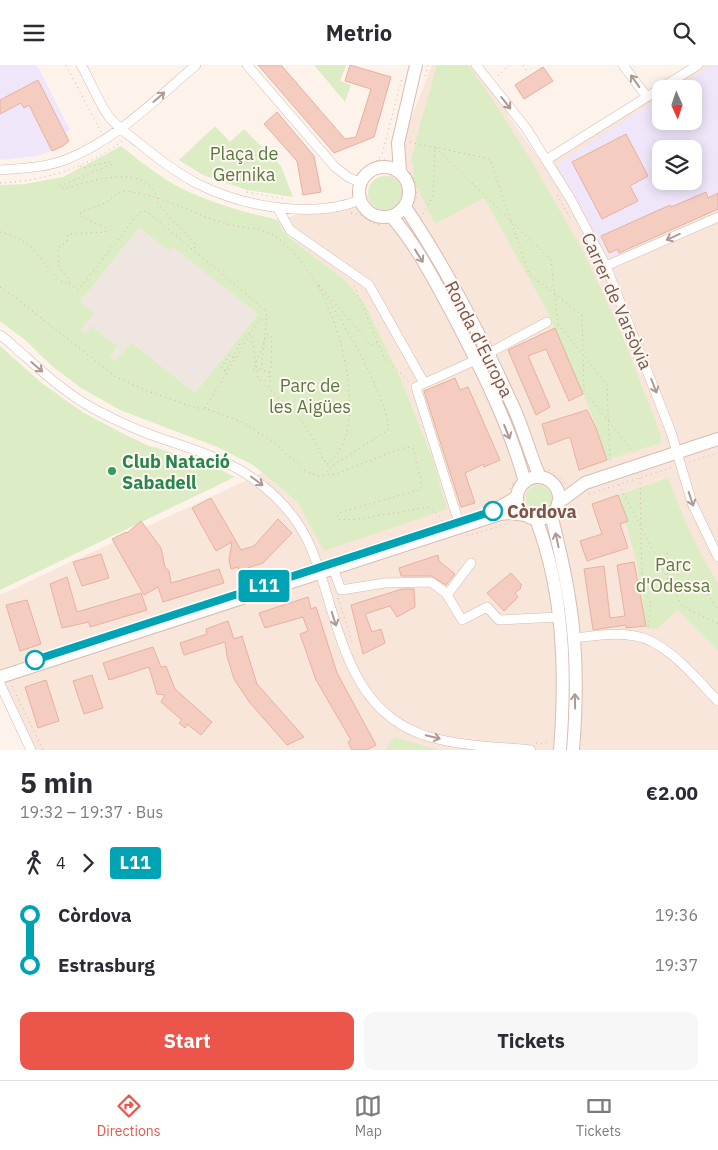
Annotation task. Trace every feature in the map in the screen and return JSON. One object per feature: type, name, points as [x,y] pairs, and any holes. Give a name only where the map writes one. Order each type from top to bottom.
[{"type":"main road","points":[[400,173],[403,142],[416,65]]},
{"type":"main road","points":[[382,167],[394,169],[400,173],[405,178],[409,192],[404,207],[388,221],[369,212],[360,200],[358,182],[369,172],[382,167],[403,142]]},
{"type":"main road","name":"Ronda d'Europa","points":[[404,207],[446,274],[488,354],[512,404],[542,476]]},
{"type":"main road","name":"Ronda d'Europa","points":[[388,221],[401,228],[434,280],[476,360],[524,477]]},
{"type":"main road","points":[[2,676],[319,571],[500,514],[511,513],[543,519],[555,508],[585,489],[676,457],[718,439]]},
{"type":"main road","points":[[2,676],[319,571],[495,510],[513,500],[524,477],[542,476],[585,489]]},
{"type":"main road","points":[[542,476],[558,491],[555,508],[574,638],[576,714],[573,750]]},
{"type":"main road","points":[[513,500],[531,517],[555,587],[562,638],[563,713],[557,744]]},
{"type":"street","points":[[81,65],[110,118],[168,165],[198,184],[232,197],[299,210],[326,209],[360,200]]},
{"type":"street","points":[[0,170],[47,165],[91,148],[122,129],[196,65]]},
{"type":"street","points":[[247,65],[335,167],[358,182]]},
{"type":"street","name":"Carrer de Varsòvia","points":[[476,65],[526,128],[570,198],[606,266],[671,432],[676,457],[692,503],[718,557]]},
{"type":"street","points":[[624,65],[646,97]]},
{"type":"street","points":[[546,160],[698,65]]},
{"type":"street","points":[[277,207],[290,229],[369,285],[420,385],[459,523]]},
{"type":"street","points":[[606,266],[718,217]]},
{"type":"street","points":[[420,385],[476,360],[547,322]]},
{"type":"street","points":[[0,335],[62,387],[97,410],[133,428],[215,457],[248,475],[263,486],[290,513],[309,543],[348,659],[366,693],[388,715],[406,727],[430,737],[466,743],[533,746]]},
{"type":"street","points":[[447,595],[471,563]]},
{"type":"street","points":[[333,568],[341,591],[385,583],[431,582],[447,595],[462,620],[487,607],[499,620],[559,617]]},
{"type":"street","points":[[574,638],[634,635],[660,645],[718,701]]},
{"type":"street","points":[[2,676],[31,750]]},
{"type":"path","points":[[66,65],[111,150]]},
{"type":"path","points":[[498,76],[509,65]]},
{"type":"path","points":[[523,65],[528,74]]},
{"type":"path","points":[[358,182],[365,168],[376,162],[382,155],[403,74]]},
{"type":"path","points":[[403,142],[490,159],[529,273],[582,315],[584,391],[636,455]]},
{"type":"path","points":[[420,221],[433,196],[435,147]]},
{"type":"path","points":[[435,147],[551,260],[558,325],[607,385],[610,461]]},
{"type":"path","points":[[79,166],[84,168],[108,163],[112,164],[60,186],[60,188],[117,176],[138,179],[148,184],[154,190],[158,198],[157,203],[196,245],[193,250]]},
{"type":"path","points":[[69,284],[69,279],[59,268],[58,248],[67,241],[68,234],[105,232],[107,230],[82,217],[80,215],[81,212],[103,204],[122,191],[134,192],[158,198],[228,225],[274,235],[291,251],[371,345],[377,342]]},
{"type":"path","points":[[556,192],[574,224]]},
{"type":"path","points":[[344,205],[346,213],[357,213],[372,223],[388,221]]},
{"type":"path","points":[[0,232],[12,235],[30,246],[58,279],[78,290],[140,213],[144,211],[264,309],[267,316],[261,371]]},
{"type":"path","points":[[347,269],[385,359],[420,385]]},
{"type":"path","points":[[317,282],[332,318],[344,356],[347,375],[348,424],[341,447],[333,459],[326,464]]},
{"type":"path","points":[[317,282],[354,342],[384,408],[388,424],[388,430],[324,475]]},
{"type":"path","points":[[0,287],[116,377],[145,390],[242,422],[275,443],[304,470],[317,476],[336,474],[408,447],[414,449],[422,486],[418,490],[345,511],[339,513],[337,517],[338,519],[352,519],[429,507],[439,515],[446,527]]},
{"type":"path","points":[[204,409],[257,323],[267,316]]},
{"type":"path","points":[[236,358],[230,355],[221,368],[225,371],[244,337],[249,333],[254,345],[256,362],[257,370],[258,378],[261,381],[265,381],[270,370],[272,337],[267,335],[259,356],[256,363],[254,370],[261,371],[271,373],[271,391],[299,417],[314,439],[330,469]]},
{"type":"path","points":[[585,489],[619,485],[674,467],[676,457],[718,453]]},
{"type":"path","points":[[542,476],[545,468],[551,470],[566,484]]},
{"type":"path","points":[[513,500],[510,489],[514,482],[524,477]]},
{"type":"path","points":[[640,478],[642,586],[651,603],[645,639]]},
{"type":"path","points":[[619,485],[682,607],[718,624]]},
{"type":"path","points":[[667,553],[668,580]]},
{"type":"path","points":[[703,585],[718,611]]},
{"type":"path","points":[[337,596],[352,641]]},
{"type":"path","points":[[2,676],[43,750]]},
{"type":"path","points":[[533,746],[557,744]]},
{"type":"shaded area","points":[[0,65],[37,65],[70,130],[65,133],[69,141],[66,144],[37,156],[0,160]]},
{"type":"shaded area","points":[[432,65],[473,65],[544,166],[652,98],[652,130],[702,130],[702,80],[681,80],[704,65],[718,65],[718,750],[32,750],[0,680],[0,595],[262,473],[298,503],[310,524],[432,457],[401,379],[365,304],[345,280],[292,240],[282,230],[278,220],[383,190]]},
{"type":"shaded area","points":[[712,65],[718,65],[718,209],[609,258],[557,164],[652,103],[652,130],[702,130],[702,80],[689,80]]},
{"type":"shaded area","points":[[139,228],[169,251],[173,246],[258,314],[195,393],[131,342],[115,361],[110,357],[118,348],[91,327],[85,334],[80,330],[80,302]]},
{"type":"green space","points":[[314,65],[346,65],[340,81],[351,85],[345,102]]},
{"type":"green space","points":[[437,65],[468,65],[531,160],[582,249],[620,330],[660,433],[660,443],[607,460],[589,408],[545,307],[484,198],[435,224],[414,181],[413,164],[411,161]]},
{"type":"green space","name":"Plaça de Gernika","points":[[215,126],[230,142],[244,129],[281,166],[293,197],[247,190],[203,175],[179,160]]},
{"type":"green space","name":"Parc de les Aigües","points":[[121,146],[165,179],[191,193],[234,209],[278,220],[282,230],[292,240],[345,280],[365,304],[401,379],[432,457],[447,509],[324,551],[298,503],[253,465],[217,447],[120,410],[81,388],[52,366],[24,339],[0,321],[0,185],[25,184],[63,177]],"holes":[[[139,228],[169,251],[173,247],[258,314],[195,393],[131,342],[115,361],[110,357],[118,347],[91,326],[85,334],[81,330],[94,313],[80,302]]]},
{"type":"green space","points":[[385,176],[392,177],[397,181],[401,186],[401,200],[397,205],[392,209],[385,210],[378,209],[373,205],[369,200],[368,193],[369,186],[373,181],[378,177]]},
{"type":"green space","name":"Club Natació Sabadell","points":[[0,346],[43,384],[84,413],[147,445],[212,465],[235,477],[0,590]]},
{"type":"green space","name":"Parc d'Odessa","points":[[668,478],[686,523],[718,584],[718,651],[678,610],[658,628],[646,629],[637,564],[618,495]]},
{"type":"green space","points":[[539,485],[549,488],[552,498],[549,508],[539,511],[529,508],[526,498],[529,488]]},
{"type":"green space","points":[[394,737],[440,750],[386,750]]},
{"type":"building","points":[[258,65],[281,65],[345,139],[356,137],[371,89],[345,81],[350,65],[391,77],[374,137],[334,153]]},
{"type":"building","points":[[543,67],[553,81],[524,99],[515,85]]},
{"type":"building","points":[[38,80],[69,141],[52,151],[29,105],[24,108],[21,103],[0,114],[0,100]]},
{"type":"building","points":[[277,112],[314,156],[321,192],[303,195],[297,161],[264,124]]},
{"type":"building","points":[[626,134],[648,176],[630,186],[638,201],[602,219],[572,162]]},
{"type":"building","points":[[706,192],[708,198],[718,193],[718,209],[619,253],[618,249],[609,253],[601,236],[670,205],[671,207]]},
{"type":"building","points":[[555,328],[583,394],[569,401],[546,349],[528,356],[550,407],[536,415],[508,350]]},
{"type":"building","points":[[455,378],[460,390],[468,387],[500,460],[484,467],[484,464],[465,473],[475,503],[461,507],[424,391]]},
{"type":"building","points":[[587,410],[596,428],[607,460],[579,470],[570,437],[548,445],[542,424]]},
{"type":"building","points":[[618,495],[628,521],[620,524],[628,548],[587,561],[580,541],[602,534],[592,504]]},
{"type":"building","points":[[211,498],[241,550],[254,546],[278,519],[292,533],[263,563],[239,571],[238,567],[231,569],[229,560],[232,542],[216,551],[192,508]]},
{"type":"building","points":[[141,521],[161,548],[171,583],[219,569],[224,583],[163,602],[158,587],[144,595],[112,539],[127,533]]},
{"type":"building","points":[[101,554],[109,578],[82,586],[73,562]]},
{"type":"building","points":[[438,555],[439,561],[455,574],[446,585],[431,576],[401,576],[399,568]]},
{"type":"building","points":[[634,562],[646,626],[626,628],[626,625],[593,630],[584,569],[604,566],[610,618],[625,616],[617,565]]},
{"type":"building","points":[[511,573],[522,585],[515,593],[518,597],[504,611],[487,593]]},
{"type":"building","points":[[67,577],[77,612],[141,593],[147,610],[90,627],[89,622],[62,628],[50,584]]},
{"type":"building","points":[[402,589],[414,589],[415,607],[397,617],[390,606],[365,614],[372,632],[381,629],[385,643],[363,654],[351,605]]},
{"type":"building","points":[[308,597],[311,609],[316,607],[337,673],[376,745],[366,750],[352,750],[348,742],[351,740],[316,680],[300,634],[308,631],[303,617],[265,628],[259,613]]},
{"type":"building","points":[[27,600],[41,644],[20,651],[6,605]]},
{"type":"building","points":[[228,621],[234,639],[242,636],[257,684],[304,737],[287,745],[250,703],[234,679],[225,642],[184,655],[180,643],[207,634],[206,629]]},
{"type":"building","points":[[153,647],[161,667],[166,666],[175,689],[212,722],[201,735],[187,724],[185,728],[179,723],[182,720],[161,702],[165,695],[157,694],[149,667],[109,680],[103,663]]},
{"type":"building","points":[[92,675],[103,708],[84,714],[73,681]]},
{"type":"building","points":[[46,680],[59,721],[38,728],[25,687]]},
{"type":"bus line","name":"L11","points":[[35,660],[493,511]]},
{"type":"place","name":"Club Natació Sabadell","points":[[112,471]]},
{"type":"place","name":"Còrdova","points":[[493,511]]}]
